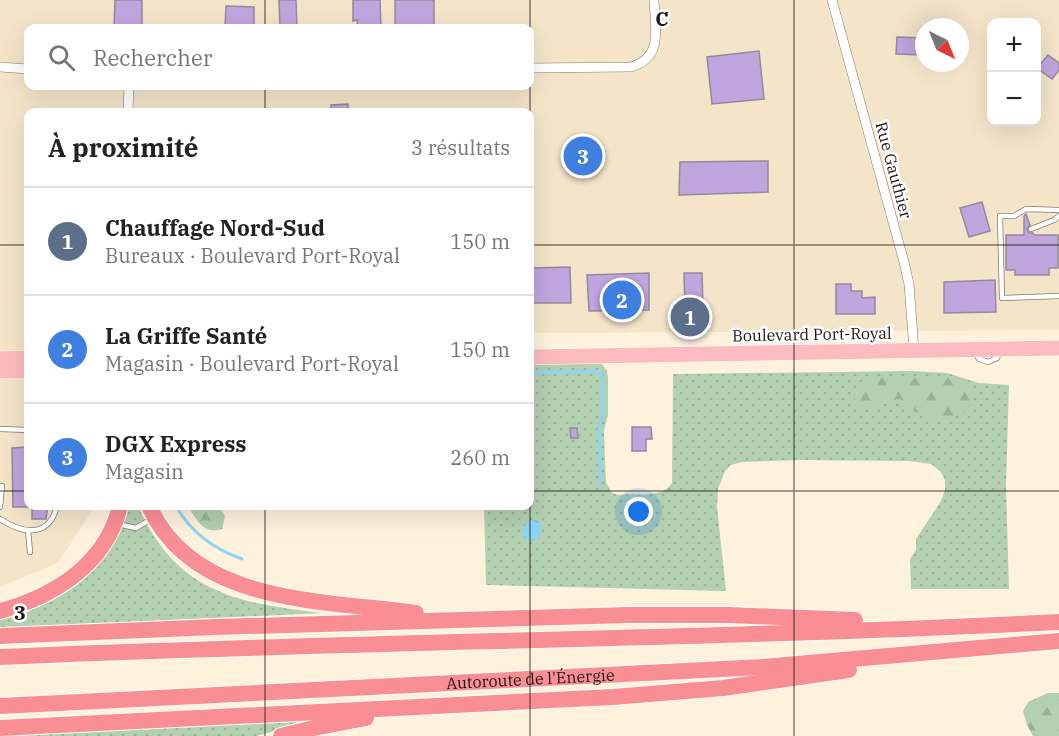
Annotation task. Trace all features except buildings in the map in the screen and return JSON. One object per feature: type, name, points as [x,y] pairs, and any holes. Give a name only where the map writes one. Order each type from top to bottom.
[{"type":"highway","points":[[0,611],[38,598],[72,578],[99,551],[114,524],[119,510]]},
{"type":"highway","points":[[152,511],[169,539],[185,554],[212,571],[244,586],[278,596],[308,601],[462,620]]},
{"type":"highway","points":[[0,636],[205,627],[610,615],[729,615],[981,626]]},
{"type":"highway","points":[[0,657],[1059,622]]},
{"type":"highway","name":"Autoroute de l'Énergie","points":[[0,706],[762,667],[1059,641]]},
{"type":"highway","points":[[0,728],[613,697],[723,688],[1019,645]]},
{"type":"highway","points":[[281,736],[429,706]]},
{"type":"main road","name":"Boulevard Port-Royal","points":[[534,357],[1059,348]]},
{"type":"main road","points":[[0,359],[24,358]]},
{"type":"main road","points":[[0,371],[24,371]]},
{"type":"street","points":[[534,68],[631,67],[642,64],[651,55],[655,42],[654,0]]},
{"type":"street","name":"Rue Gauthier","points":[[832,0],[904,262],[914,350]]},
{"type":"street","points":[[0,67],[24,69]]},
{"type":"street","points":[[128,108],[129,90]]},
{"type":"lane","points":[[1059,210],[1026,209],[1014,216],[1000,216],[1002,297],[1059,296]]},
{"type":"lane","points":[[1031,230],[1059,216]]},
{"type":"lane","points":[[0,429],[24,430]]},
{"type":"lane","points":[[0,507],[2,486]]},
{"type":"lane","points":[[0,519],[17,529],[38,529],[49,523],[56,510]]},
{"type":"lane","points":[[114,524],[136,528],[152,511]]},
{"type":"lane","points":[[28,530],[30,552]]},
{"type":"shaded area","points":[[0,0],[1059,0],[1059,330],[534,333],[534,108],[24,108],[24,510],[91,510],[58,563],[0,587]]},
{"type":"green space","points":[[601,363],[607,371],[608,415],[604,431],[606,483],[612,493],[618,495],[661,492],[672,483],[673,374],[911,371],[947,373],[979,383],[1009,385],[1006,485],[1009,589],[911,589],[910,559],[916,550],[916,539],[941,501],[945,490],[945,480],[941,472],[931,464],[909,461],[801,460],[742,462],[731,465],[725,471],[718,489],[717,507],[726,591],[486,585],[484,510],[534,510],[534,364]]},
{"type":"green space","points":[[869,377],[892,379],[944,377],[963,380],[971,384],[972,402],[961,413],[944,419],[927,418],[900,399],[886,401],[879,407],[857,408],[855,406],[857,388],[864,379]]},
{"type":"green space","points":[[121,510],[140,510],[152,534],[174,561],[192,576],[211,587],[253,602],[322,613],[0,628],[0,617],[49,600]]},
{"type":"green space","points":[[190,510],[221,510],[225,516],[222,529],[210,530],[197,521]]},
{"type":"green space","points":[[1048,693],[1059,693],[1059,736],[1033,736],[1023,711],[1028,702]]},
{"type":"green space","points":[[296,720],[296,725],[257,736],[0,736]]},
{"type":"water","points":[[538,520],[541,527],[540,536],[528,541],[522,534],[525,525],[529,521]]},
{"type":"waterway","points":[[534,373],[597,371],[603,377],[603,416],[599,427],[601,485]]},
{"type":"waterway","points":[[178,510],[204,539],[242,559]]},
{"type":"place","name":"DGX Express","points":[[583,156]]},
{"type":"place","name":"La Griffe Santé","points":[[622,300]]},
{"type":"place","name":"Chauffage Nord-Sud","points":[[690,317]]}]
